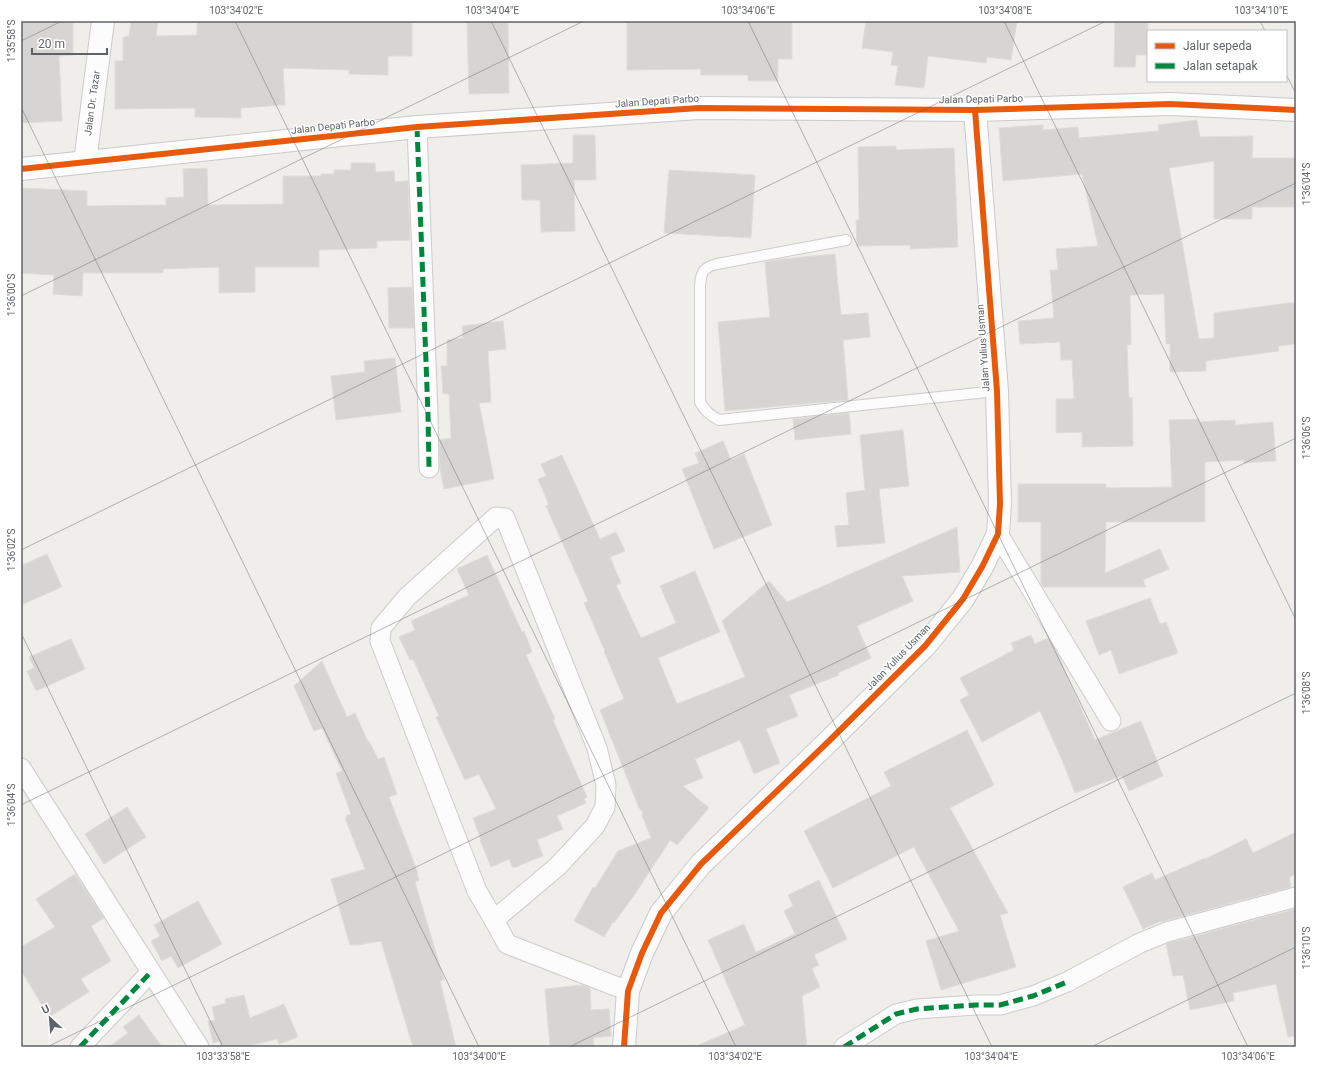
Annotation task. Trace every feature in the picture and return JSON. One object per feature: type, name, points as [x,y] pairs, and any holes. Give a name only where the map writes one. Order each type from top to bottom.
[{"type":"street","name":"Jalan Dr. Tazar","points":[[85,162],[103,21]]},
{"type":"street","name":"Jalan Depati Parbo","points":[[21,169],[417,127],[699,108],[975,110],[1170,104],[1296,110]]},
{"type":"street","name":"Jalan Yulius Usman","points":[[624,1047],[628,991],[642,953],[661,913],[701,864],[830,741],[926,646],[963,599],[982,567],[998,534],[1000,504],[997,391],[975,110]]},
{"type":"street","points":[[417,127],[429,468]]},
{"type":"street","points":[[494,920],[558,866],[595,826],[605,807],[606,785],[597,748],[505,518],[496,517],[407,597],[381,628],[380,641],[477,891],[507,944],[628,991]]},
{"type":"street","points":[[998,534],[1111,722]]},
{"type":"street","points":[[21,768],[199,1047]]},
{"type":"street","points":[[844,1047],[896,1014],[917,1009],[1000,1005],[1033,996],[1067,982],[1140,943],[1167,932],[1296,897]]},
{"type":"street","points":[[80,1047],[151,972]]},
{"type":"lane","points":[[846,240],[717,264],[708,266],[704,270],[700,285],[700,402],[703,408],[719,420],[997,391]]},
{"type":"building","points":[[21,21],[73,21],[73,55],[59,56],[62,121],[21,123]]},
{"type":"building","points":[[131,21],[158,21],[156,36],[197,35],[197,22],[412,21],[412,56],[388,56],[388,75],[349,74],[349,70],[283,68],[285,105],[241,108],[241,118],[195,117],[195,108],[115,109],[115,61],[123,61],[123,37],[129,36]]},
{"type":"building","points":[[467,21],[508,21],[509,93],[469,94]]},
{"type":"building","points":[[627,21],[792,21],[792,59],[778,59],[778,81],[748,81],[748,75],[701,75],[701,69],[627,70]]},
{"type":"building","points":[[866,21],[1017,21],[1011,60],[987,57],[986,63],[928,56],[924,88],[895,85],[898,66],[891,65],[893,52],[862,48]]},
{"type":"building","points":[[1115,21],[1148,21],[1147,55],[1136,55],[1135,67],[1114,67]]},
{"type":"building","points":[[1197,120],[1200,137],[1253,136],[1252,158],[1296,158],[1296,207],[1252,207],[1252,219],[1214,219],[1214,161],[1169,168],[1199,339],[1214,338],[1214,313],[1296,302],[1296,344],[1278,346],[1279,351],[1206,361],[1206,371],[1170,372],[1170,344],[1166,344],[1164,294],[1130,295],[1131,345],[1127,345],[1129,398],[1132,397],[1133,446],[1082,447],[1082,432],[1056,433],[1056,399],[1074,399],[1072,360],[1061,360],[1060,342],[1020,344],[1018,321],[1054,318],[1050,270],[1058,270],[1056,249],[1098,246],[1082,174],[1003,181],[999,128],[1043,125],[1043,130],[1078,127],[1079,138],[1159,131],[1158,125]]},
{"type":"building","points":[[573,135],[595,135],[596,180],[574,180],[575,231],[541,232],[540,200],[522,200],[521,165],[573,163]]},
{"type":"building","points":[[896,146],[896,150],[954,148],[958,247],[910,249],[910,245],[857,246],[856,220],[859,220],[858,147]]},
{"type":"building","points":[[351,163],[375,163],[376,172],[394,171],[395,182],[408,181],[410,240],[377,241],[377,248],[319,250],[319,267],[255,267],[255,292],[219,293],[219,267],[163,269],[163,273],[83,273],[82,296],[53,294],[54,275],[21,273],[21,188],[87,191],[87,206],[166,205],[166,198],[184,197],[183,169],[207,168],[208,205],[283,204],[283,176],[321,176],[321,174],[334,174],[334,170],[351,170]]},
{"type":"building","points":[[669,170],[755,175],[751,238],[664,233]]},
{"type":"building","points":[[835,254],[841,315],[868,313],[870,337],[843,340],[848,400],[725,411],[718,322],[770,317],[765,262]]},
{"type":"building","points":[[412,287],[414,328],[389,328],[388,288]]},
{"type":"building","points":[[503,321],[506,349],[488,351],[491,402],[479,403],[494,479],[444,489],[440,469],[439,440],[451,438],[449,394],[443,394],[441,366],[447,366],[447,340],[463,338],[462,326]]},
{"type":"building","points":[[395,358],[401,412],[336,420],[331,376],[365,372],[364,361]]},
{"type":"building","points":[[849,413],[851,434],[795,440],[793,419]]},
{"type":"building","points":[[1199,419],[1199,422],[1235,420],[1235,425],[1273,422],[1276,461],[1244,463],[1244,460],[1205,462],[1205,522],[1106,522],[1105,573],[1160,549],[1169,569],[1143,580],[1146,587],[1043,587],[1041,584],[1041,522],[1018,522],[1018,484],[1106,484],[1106,488],[1172,487],[1169,420]]},
{"type":"building","points":[[903,430],[909,486],[879,489],[885,543],[837,547],[835,526],[849,525],[846,493],[865,490],[860,435]]},
{"type":"building","points":[[723,441],[731,460],[744,454],[772,525],[714,549],[682,469],[699,463],[695,453]]},
{"type":"building","points":[[562,455],[600,539],[616,532],[625,551],[610,557],[621,583],[616,585],[641,638],[676,623],[660,586],[695,571],[720,632],[658,658],[677,704],[745,677],[722,621],[769,581],[787,602],[957,527],[960,572],[902,576],[913,601],[857,626],[871,658],[838,673],[839,675],[789,695],[798,716],[766,729],[780,763],[754,774],[740,740],[695,759],[703,778],[683,786],[709,808],[677,845],[670,840],[637,891],[614,923],[613,922],[604,937],[574,921],[593,887],[595,888],[618,851],[651,838],[642,815],[643,812],[639,808],[600,710],[624,699],[584,603],[588,601],[546,506],[549,505],[538,479],[546,476],[541,464]]},
{"type":"building","points":[[47,554],[62,587],[21,605],[21,566]]},
{"type":"building","points":[[487,555],[522,632],[524,631],[532,652],[526,655],[555,719],[553,720],[587,797],[584,799],[586,803],[557,816],[563,829],[537,840],[543,856],[513,868],[509,859],[491,867],[473,818],[496,809],[479,774],[465,780],[436,717],[439,716],[413,659],[410,660],[399,637],[415,630],[411,621],[469,595],[457,569]]},
{"type":"building","points":[[1150,598],[1160,624],[1166,622],[1178,653],[1119,674],[1111,650],[1099,655],[1086,621]]},
{"type":"building","points":[[1031,635],[1035,644],[1048,638],[1057,653],[1095,740],[1141,721],[1163,776],[1129,791],[1122,776],[1075,793],[1040,711],[982,742],[960,700],[969,695],[960,678],[1014,650],[1011,643]]},
{"type":"building","points":[[71,639],[85,669],[36,691],[27,671],[34,668],[29,657]]},
{"type":"building","points":[[322,661],[347,717],[355,713],[368,742],[369,741],[378,759],[384,757],[397,794],[389,797],[418,873],[419,880],[415,882],[444,980],[440,981],[456,1047],[413,1047],[381,941],[350,945],[331,879],[365,869],[345,818],[351,814],[336,773],[342,771],[322,728],[314,731],[294,686]]},
{"type":"building","points":[[967,730],[994,785],[950,808],[1008,913],[1000,915],[1016,967],[941,990],[926,941],[959,931],[914,847],[833,888],[804,831],[891,786],[884,772]]},
{"type":"building","points":[[127,807],[146,837],[104,864],[85,834]]},
{"type":"building","points":[[1296,832],[1296,874],[1289,877],[1291,887],[1161,921],[1143,929],[1123,887],[1152,873],[1155,880],[1205,859],[1246,839],[1253,853]]},
{"type":"building","points":[[75,874],[104,918],[91,926],[111,961],[81,979],[89,992],[49,1017],[21,970],[21,947],[55,927],[36,899]]},
{"type":"building","points":[[819,880],[847,939],[814,955],[819,965],[812,969],[820,987],[802,996],[807,1047],[694,1047],[745,1025],[708,940],[744,924],[756,952],[795,934],[784,911],[793,906],[788,895]]},
{"type":"building","points":[[198,901],[222,944],[178,968],[171,956],[162,961],[151,941],[160,936],[154,925]]},
{"type":"building","points":[[1295,909],[1296,1036],[1288,1037],[1276,984],[1233,993],[1234,1001],[1190,1010],[1183,975],[1173,976],[1166,944]]},
{"type":"building","points":[[582,985],[590,988],[591,1010],[609,1009],[611,1036],[593,1038],[594,1047],[550,1047],[545,989]]},
{"type":"building","points":[[244,995],[250,1018],[284,1004],[298,1037],[279,1044],[277,1039],[244,1047],[221,1047],[220,1041],[213,1043],[208,1021],[215,1020],[212,1007],[226,1003],[225,999]]},
{"type":"building","points":[[139,1015],[162,1047],[109,1047],[128,1033],[123,1027]]},
{"type":"marked path","points":[[417,127],[429,468]]},
{"type":"marked path","points":[[80,1047],[151,972]]},
{"type":"marked path","points":[[844,1047],[896,1014],[917,1009],[1000,1005],[1033,996],[1067,982]]},
{"type":"cycle path","points":[[21,169],[417,127],[699,108],[975,110],[1170,104],[1296,110]]},
{"type":"cycle path","points":[[624,1047],[628,991],[642,953],[661,913],[701,864],[925,646],[963,599],[982,567],[998,534],[1000,504],[997,391],[975,110]]}]
